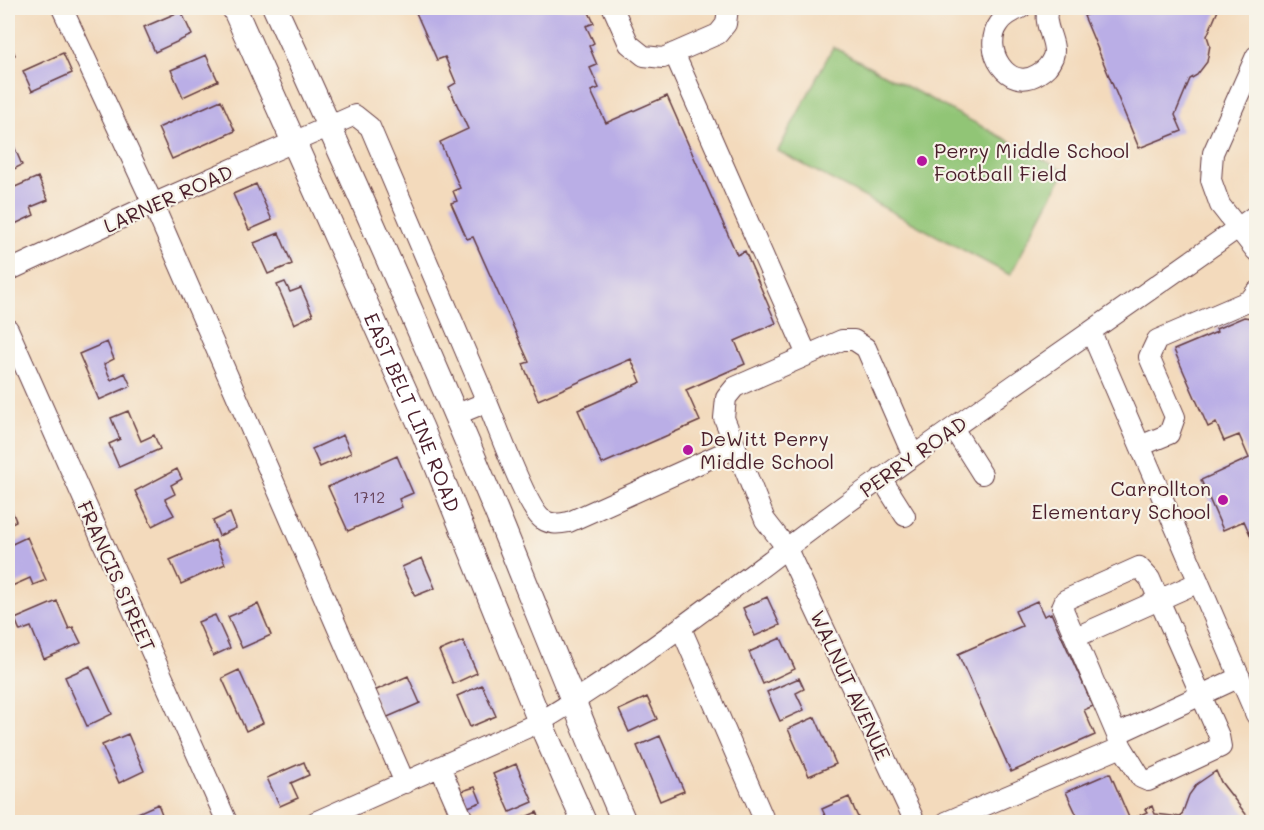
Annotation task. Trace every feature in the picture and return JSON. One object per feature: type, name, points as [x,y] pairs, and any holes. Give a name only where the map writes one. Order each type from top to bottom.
[{"type":"main road","name":"EAST BELT LINE ROAD","points":[[234,8],[422,429],[540,722],[584,822]]},
{"type":"main road","name":"EAST BELT LINE ROAD","points":[[275,8],[330,126],[456,415],[572,703],[624,822]]},
{"type":"street","points":[[62,8],[153,204],[405,783]]},
{"type":"street","points":[[613,8],[629,45],[644,56],[663,58],[718,34],[726,24],[728,8]]},
{"type":"street","points":[[1021,8],[998,24],[993,42],[996,60],[1005,73],[1018,79],[1034,76],[1048,68],[1054,54],[1047,21],[1048,8]]},
{"type":"street","points":[[674,53],[807,355]]},
{"type":"street","points":[[1257,56],[1213,153],[1211,180],[1220,204],[1257,250]]},
{"type":"street","name":"LARNER ROAD","points":[[8,271],[355,115],[370,127],[487,402]]},
{"type":"street","name":"PERRY ROAD","points":[[315,822],[338,818],[405,783],[540,722],[572,703],[681,628],[881,478],[1257,214]]},
{"type":"street","points":[[1140,446],[1169,434],[1175,417],[1149,357],[1157,340],[1250,300],[1257,292]]},
{"type":"street","name":"FRANCIS STREET","points":[[8,329],[227,822]]},
{"type":"street","points":[[1091,332],[1256,711]]},
{"type":"street","name":"WALNUT AVENUE","points":[[913,456],[866,348],[854,340],[842,340],[735,387],[726,398],[724,418],[765,520],[786,548],[915,822]]},
{"type":"street","points":[[456,415],[487,402],[530,504],[542,519],[554,524],[569,522],[736,447]]},
{"type":"street","points":[[953,428],[982,474]]},
{"type":"street","points":[[881,478],[905,516]]},
{"type":"street","points":[[1139,567],[1150,579],[1159,600],[1219,736],[1221,747],[1148,781],[1141,778],[1119,740],[1062,607],[1065,600],[1139,567]]},
{"type":"street","points":[[1076,637],[1199,582]]},
{"type":"street","points":[[681,628],[765,822]]},
{"type":"street","points":[[946,822],[1119,740],[1240,677]]},
{"type":"street","points":[[440,767],[464,822]]},
{"type":"green space","name":"Perry Middle School Football Field","points":[[833,47],[1065,171],[1010,275],[778,151]]},
{"type":"building","points":[[414,8],[587,8],[594,23],[586,26],[594,43],[589,46],[597,65],[590,68],[599,88],[591,91],[606,123],[667,96],[737,255],[745,251],[776,323],[735,341],[745,364],[686,390],[700,421],[602,464],[578,410],[641,382],[631,359],[538,400],[523,364],[529,362],[473,237],[467,239],[451,203],[457,201],[453,191],[460,188],[440,142],[468,129],[449,87],[456,83],[445,57],[437,60]]},
{"type":"building","points":[[1104,8],[1219,8],[1207,36],[1210,45],[1207,62],[1197,75],[1190,79],[1175,115],[1182,131],[1139,148],[1084,16]]},
{"type":"building","points":[[181,11],[192,35],[155,52],[144,27]]},
{"type":"building","points":[[8,39],[15,55],[8,59]]},
{"type":"building","points":[[63,53],[72,73],[32,91],[23,71]]},
{"type":"building","points":[[206,55],[218,81],[183,97],[171,70]]},
{"type":"building","points":[[221,100],[235,131],[172,159],[158,128]]},
{"type":"building","points":[[10,137],[22,165],[8,172],[8,138]]},
{"type":"building","points":[[38,177],[48,200],[31,207],[34,215],[15,224],[8,206],[8,190]]},
{"type":"building","points":[[256,184],[272,220],[249,230],[233,194]]},
{"type":"building","points":[[279,233],[292,264],[268,274],[254,243]]},
{"type":"building","points":[[285,282],[290,292],[301,288],[313,315],[294,324],[277,285]]},
{"type":"building","points":[[1244,317],[1251,318],[1256,328],[1256,548],[1244,521],[1223,530],[1201,480],[1249,458],[1239,435],[1224,441],[1216,423],[1208,427],[1174,350],[1217,332],[1216,329]]},
{"type":"building","points":[[107,342],[114,359],[104,364],[111,380],[125,373],[131,386],[99,400],[79,354]]},
{"type":"building","points":[[128,411],[141,441],[154,435],[160,449],[119,467],[109,444],[120,439],[111,418]]},
{"type":"building","points":[[343,435],[351,453],[320,467],[312,449]]},
{"type":"building","points":[[397,456],[413,493],[399,499],[402,507],[348,531],[328,487]]},
{"type":"building","points":[[177,469],[182,479],[171,485],[175,494],[165,499],[174,515],[152,526],[135,491]]},
{"type":"building","points":[[8,501],[16,521],[8,525]]},
{"type":"building","points":[[230,513],[236,528],[219,536],[213,521]]},
{"type":"building","points":[[27,537],[46,580],[33,585],[30,578],[12,586],[8,576],[8,558],[10,557],[8,546]]},
{"type":"building","points":[[215,540],[225,564],[181,584],[170,560]]},
{"type":"building","points":[[422,558],[435,588],[415,596],[402,567]]},
{"type":"building","points":[[767,597],[780,625],[755,636],[743,608]]},
{"type":"building","points":[[57,601],[69,629],[73,627],[81,643],[44,659],[31,627],[20,631],[15,619]]},
{"type":"building","points":[[1037,601],[1044,616],[1051,613],[1093,706],[1084,710],[1095,735],[1011,772],[958,654],[1022,626],[1015,611]]},
{"type":"building","points":[[258,604],[271,635],[242,648],[228,617]]},
{"type":"building","points":[[215,615],[230,648],[213,656],[198,622]]},
{"type":"building","points":[[781,638],[795,669],[763,684],[749,652]]},
{"type":"building","points":[[463,641],[477,673],[453,684],[439,651]]},
{"type":"building","points":[[90,666],[112,714],[87,726],[65,677]]},
{"type":"building","points":[[239,670],[263,723],[246,731],[222,678]]},
{"type":"building","points":[[408,676],[420,703],[383,719],[372,692]]},
{"type":"building","points":[[799,678],[804,689],[796,693],[804,710],[780,721],[767,692]]},
{"type":"building","points":[[482,685],[496,716],[470,727],[457,696]]},
{"type":"building","points":[[647,697],[657,719],[629,732],[619,710]]},
{"type":"building","points":[[815,717],[836,764],[809,776],[788,729]]},
{"type":"building","points":[[128,734],[144,771],[119,783],[102,745]]},
{"type":"building","points":[[660,736],[684,791],[660,801],[637,746]]},
{"type":"building","points":[[304,762],[309,775],[291,783],[298,798],[280,806],[267,778]]},
{"type":"building","points":[[516,764],[533,802],[510,812],[493,774]]},
{"type":"building","points":[[1216,771],[1221,782],[1252,822],[1080,822],[1066,792],[1110,773],[1130,820],[1147,812],[1145,809],[1152,806],[1155,814],[1181,817],[1189,795],[1197,784]]},
{"type":"building","points":[[475,787],[481,802],[468,807],[462,791]]},
{"type":"building","points":[[849,797],[860,822],[828,822],[822,809]]},
{"type":"building","points":[[158,804],[165,822],[137,822],[133,815]]},
{"type":"building","points":[[537,812],[542,822],[514,822]]},
{"type":"place","name":"Perry Middle School Football Field","points":[[922,161]]},
{"type":"place","name":"DeWitt Perry Middle School","points":[[688,450]]},
{"type":"place","name":"Carrollton Elementary School","points":[[1223,500]]}]
